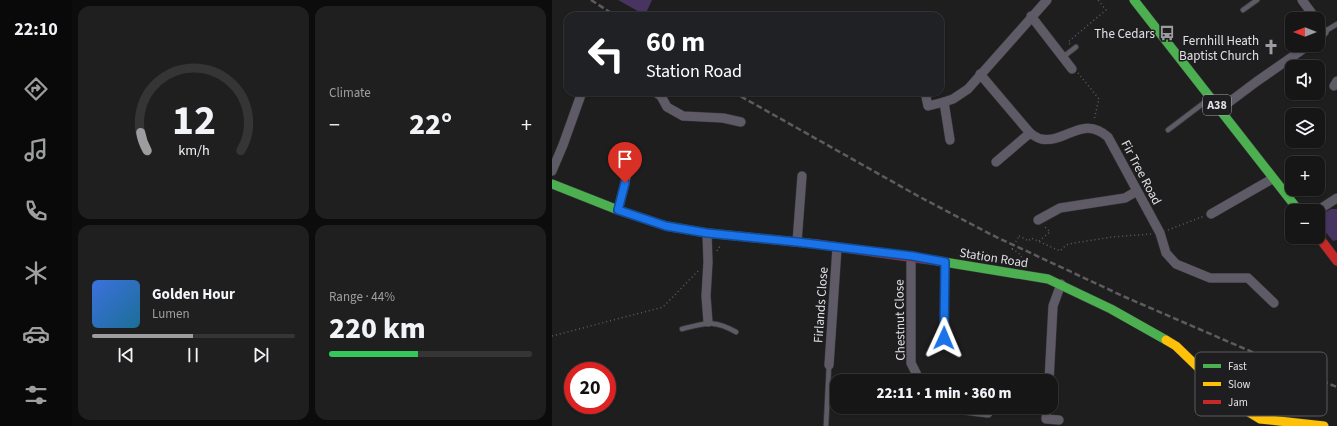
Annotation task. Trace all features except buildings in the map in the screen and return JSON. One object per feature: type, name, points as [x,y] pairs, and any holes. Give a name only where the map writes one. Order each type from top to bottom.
[{"type":"street","points":[[926,96],[928,106],[953,99],[968,89],[1045,0]]},
{"type":"street","name":"A38","points":[[1134,0],[1293,204]]},
{"type":"street","points":[[1302,0],[1311,12]]},
{"type":"street","points":[[1031,16],[1072,69]]},
{"type":"street","points":[[1220,110],[1256,82],[1299,52]]},
{"type":"street","points":[[980,74],[1030,133],[1041,139],[1050,139],[1078,130],[1092,128]]},
{"type":"street","points":[[552,171],[581,96]]},
{"type":"street","points":[[661,96],[668,107],[683,116],[723,118],[741,122]]},
{"type":"street","points":[[944,102],[950,140]]},
{"type":"street","name":"Fir Tree Road","points":[[1092,128],[1101,130],[1108,137],[1160,233],[1166,253],[1176,264],[1210,278],[1248,278],[1274,303]]},
{"type":"street","points":[[996,162],[1030,133]]},
{"type":"street","points":[[618,210],[630,179],[628,162]]},
{"type":"street","points":[[797,242],[802,176]]},
{"type":"street","points":[[1211,214],[1272,178]]},
{"type":"street","name":"Station Road","points":[[552,184],[618,210],[666,226],[707,233],[912,256],[1048,279],[1111,309],[1176,346],[1195,364]]},
{"type":"street","points":[[1038,220],[1060,208],[1125,198],[1137,191]]},
{"type":"street","points":[[1325,206],[1337,198]]},
{"type":"street","points":[[707,233],[708,262],[706,296],[708,322]]},
{"type":"street","points":[[1324,244],[1337,261]]},
{"type":"street","name":"Firlands Close","points":[[829,365],[837,248]]},
{"type":"street","name":"Chestnut Close","points":[[912,256],[911,363],[916,374]]},
{"type":"street","points":[[1048,374],[1053,306],[1061,284]]},
{"type":"street","points":[[1046,414],[1046,419],[1059,420]]},
{"type":"street","name":"Station Road","points":[[1250,416],[1259,423],[1324,426]]},
{"type":"lane","points":[[1243,10],[1258,0]]},
{"type":"lane","points":[[1325,32],[1337,24]]},
{"type":"lane","points":[[1063,58],[1075,47]]},
{"type":"lane","points":[[1168,130],[1210,98]]},
{"type":"lane","points":[[944,338],[945,262]]},
{"type":"lane","points":[[682,329],[708,322],[725,326],[736,332]]},
{"type":"lane","points":[[826,426],[829,365]]},
{"type":"path","points":[[1075,47],[1068,42],[1106,10],[1098,0]]},
{"type":"path","points":[[1072,69],[1078,72],[1099,99],[1092,128]]},
{"type":"path","points":[[1021,254],[1012,249],[1019,236],[1029,241],[1031,238],[1060,251],[1066,245],[1074,243],[1112,237],[1160,233],[1211,214]]},
{"type":"path","points":[[1038,220],[1050,232],[1039,241]]},
{"type":"path","points":[[552,336],[663,307],[708,262],[728,235]]},
{"type":"shaded area","points":[[618,0],[652,0],[646,12],[640,12]]},
{"type":"shaded area","points":[[1331,209],[1337,209],[1337,240],[1333,241],[1325,231],[1325,212]]},
{"type":"railway","points":[[591,0],[610,12]]},
{"type":"railway","points":[[740,96],[918,196],[992,235],[1125,297],[1252,352]]},
{"type":"railway","points":[[1327,383],[1337,387]]},
{"type":"traffic: fast","points":[[1134,0],[1294,204]]},
{"type":"traffic: fast","points":[[552,184],[618,210],[666,226],[707,233],[816,244]]},
{"type":"traffic: fast","points":[[938,261],[1048,279],[1111,309],[1166,340]]},
{"type":"traffic: slow","points":[[1166,340],[1176,346],[1195,364]]},
{"type":"traffic: slow","points":[[1255,416],[1260,419],[1324,426]]},
{"type":"traffic: jam","points":[[816,244],[938,261]]},
{"type":"traffic: jam","points":[[1324,244],[1337,261]]},
{"type":"place","name":"The Cedars","points":[[1167,33]]},
{"type":"place","name":"Fernhill Heath Baptist Church","points":[[1271,47]]},
{"type":"route","points":[[625,183],[618,210],[666,226],[707,233],[912,256],[945,262],[944,338]]}]
